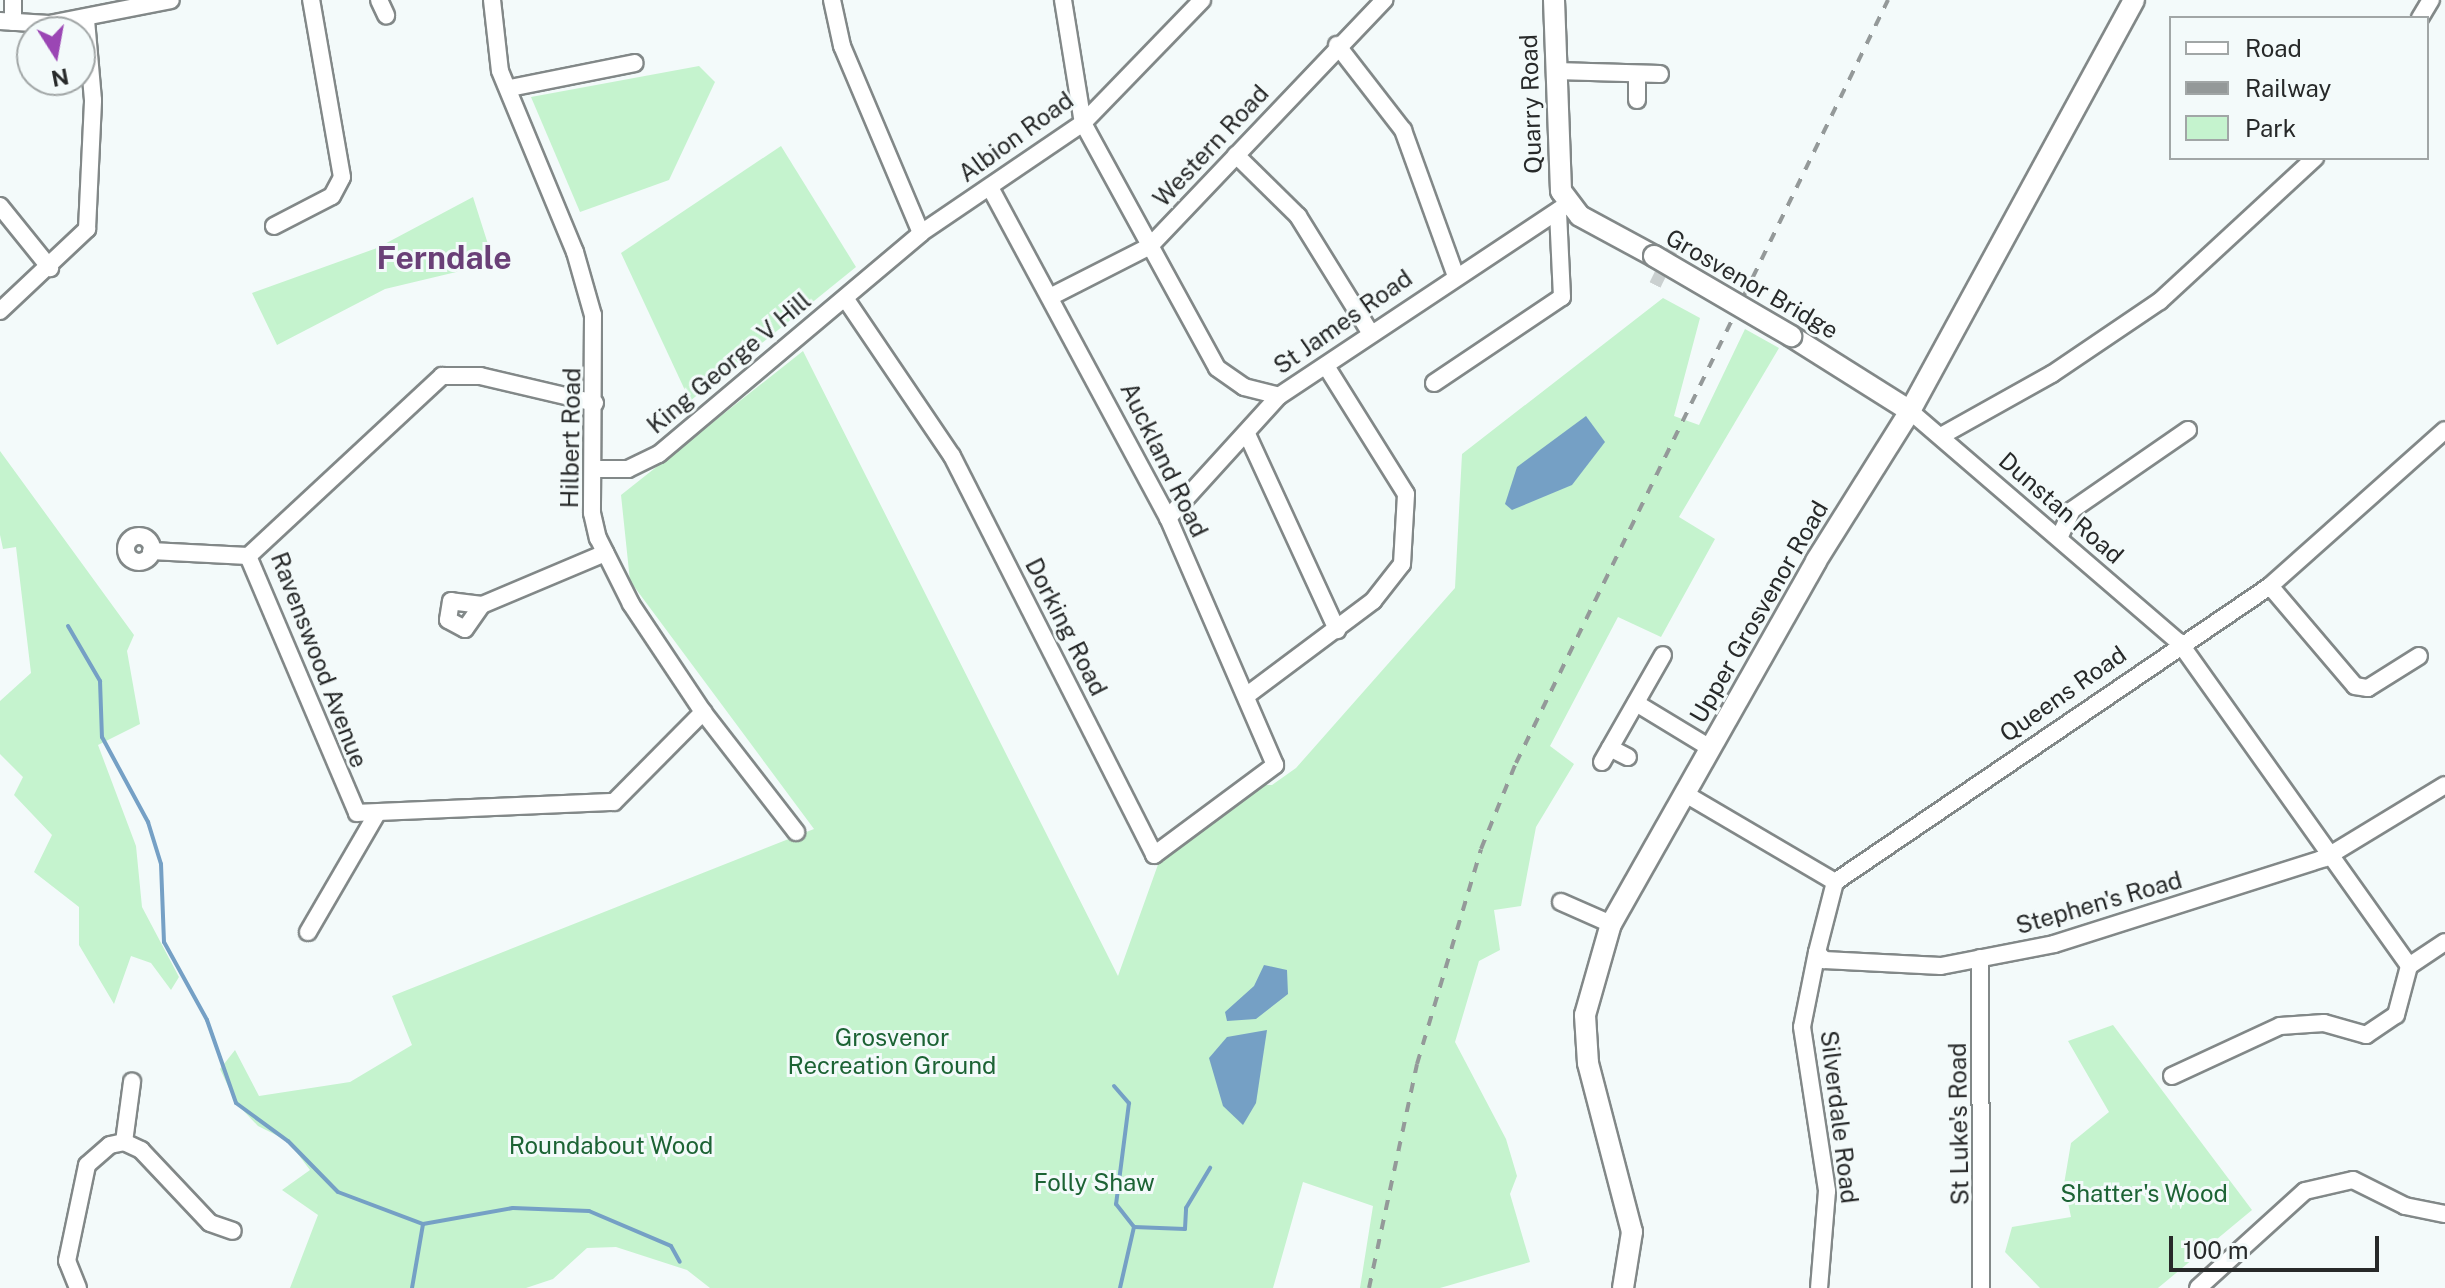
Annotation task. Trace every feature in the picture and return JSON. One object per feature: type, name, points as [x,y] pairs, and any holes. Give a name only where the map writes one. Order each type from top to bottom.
[{"type":"street","points":[[6,22],[13,0]]},
{"type":"street","points":[[96,18],[171,0]]},
{"type":"street","points":[[274,226],[332,196],[342,177],[311,0]]},
{"type":"street","name":"Hilbert Road","points":[[492,0],[500,71],[510,88],[593,315],[595,403],[592,513],[605,553],[703,712],[796,832]]},
{"type":"street","points":[[832,0],[842,46],[921,233]]},
{"type":"street","name":"St James Road","points":[[1063,0],[1083,123],[1217,368],[1244,387],[1279,396],[1455,274],[1562,208]]},
{"type":"street","name":"Albion Road","points":[[845,298],[921,233],[1083,123],[1202,0]]},
{"type":"street","name":"Western Road","points":[[1052,296],[1150,246],[1337,45],[1384,0]]},
{"type":"street","name":"Quarry Road","points":[[1554,0],[1562,208]]},
{"type":"street","name":"Upper Grosvenor Road","points":[[1623,1288],[1632,1232],[1588,1063],[1585,1015],[1611,924],[1687,795],[1710,748],[1910,411],[2134,0]]},
{"type":"street","points":[[1337,45],[1403,130],[1455,274]]},
{"type":"street","points":[[510,88],[635,63]]},
{"type":"street","points":[[1556,71],[1614,68],[1637,77],[1660,74]]},
{"type":"street","points":[[1637,77],[1637,100]]},
{"type":"street","points":[[0,311],[75,246],[93,206],[89,96]]},
{"type":"street","points":[[1236,155],[1298,216],[1370,332]]},
{"type":"street","points":[[1941,436],[2052,374],[2160,301],[2313,160]]},
{"type":"street","name":"Auckland Road","points":[[990,188],[1052,296],[1168,518],[1275,765]]},
{"type":"street","points":[[0,206],[50,268]]},
{"type":"street","points":[[1434,383],[1562,297],[1562,208]]},
{"type":"street","name":"Grosvenor Bridge","points":[[1562,208],[1654,256],[1791,336],[1910,411]]},
{"type":"street","name":"King George V Hill","points":[[594,469],[628,469],[659,454],[845,298]]},
{"type":"street","name":"Dorking Road","points":[[845,298],[952,456],[1154,855],[1275,765]]},
{"type":"street","points":[[1246,696],[1337,630],[1394,577],[1410,513],[1400,479],[1326,366]]},
{"type":"street","name":"Ravenswood Avenue","points":[[376,815],[357,813],[349,802],[248,556],[442,376],[480,376],[595,403]]},
{"type":"street","points":[[1168,518],[1279,396]]},
{"type":"street","name":"Dunstan Road","points":[[1910,411],[2179,642],[2325,858],[2409,966]]},
{"type":"street","points":[[2059,538],[2072,510],[2188,430]]},
{"type":"street","name":"Queens Road","points":[[1835,882],[2179,642],[2270,586],[2445,430]]},
{"type":"street","points":[[1247,434],[1337,630]]},
{"type":"street","points":[[151,551],[248,556]]},
{"type":"street","points":[[482,605],[605,553]]},
{"type":"street","points":[[2270,586],[2355,686],[2391,677],[2419,656]]},
{"type":"street","points":[[1628,757],[1606,755],[1663,655]]},
{"type":"street","points":[[1636,703],[1710,748]]},
{"type":"street","points":[[308,932],[376,815],[614,802],[703,712]]},
{"type":"street","name":"Stephen's Road","points":[[1817,952],[1841,964],[1910,970],[1980,958],[2124,924],[2325,858],[2445,785]]},
{"type":"street","points":[[1687,795],[1835,882],[1817,952]]},
{"type":"street","points":[[1561,902],[1611,924]]},
{"type":"street","points":[[2172,1076],[2280,1026],[2324,1023],[2366,1035],[2396,1015],[2409,966],[2445,942]]},
{"type":"street","name":"Silverdale Road","points":[[1817,952],[1802,1027],[1827,1191],[1819,1288]]},
{"type":"street","name":"St Luke's Road","points":[[1980,958],[1981,1288]]},
{"type":"street","points":[[124,1142],[132,1082]]},
{"type":"street","points":[[124,1142],[210,1223],[233,1231]]},
{"type":"street","points":[[78,1288],[67,1261],[87,1165],[97,1152],[124,1142]]},
{"type":"street","points":[[2198,1288],[2305,1191],[2353,1180],[2405,1206],[2445,1214]]},
{"type":"green space","points":[[699,66],[715,82],[669,180],[580,212],[531,97]]},
{"type":"green space","points":[[781,146],[856,267],[690,401],[621,253]]},
{"type":"green space","points":[[473,197],[494,263],[385,289],[277,345],[252,293],[377,248]]},
{"type":"green space","name":"Grosvenor Recreation Ground","points":[[1663,298],[1700,318],[1674,416],[1699,425],[1745,329],[1779,348],[1679,517],[1715,539],[1661,637],[1618,617],[1550,746],[1574,764],[1536,827],[1521,906],[1494,910],[1500,950],[1479,961],[1455,1042],[1506,1139],[1517,1176],[1510,1194],[1530,1262],[1440,1288],[1360,1288],[1373,1206],[1303,1182],[1273,1288],[710,1288],[687,1270],[616,1247],[587,1248],[553,1279],[526,1288],[290,1288],[318,1215],[282,1190],[310,1170],[288,1141],[258,1126],[236,1103],[220,1069],[235,1050],[259,1096],[350,1082],[412,1045],[392,996],[814,829],[630,581],[621,495],[803,351],[1118,976],[1160,859],[1258,785],[1272,785],[1296,768],[1455,588],[1462,454]]},
{"type":"green space","points":[[0,451],[134,635],[127,651],[140,724],[98,745],[136,846],[142,907],[179,977],[171,990],[151,963],[131,956],[114,1004],[79,945],[79,907],[34,872],[52,835],[14,795],[23,777],[0,754],[0,701],[31,673],[16,547],[3,549],[0,535]]},
{"type":"green space","name":"Shatter's Wood","points":[[2113,1025],[2252,1210],[2158,1288],[2040,1288],[2005,1252],[2012,1227],[2071,1217],[2064,1184],[2071,1143],[2109,1112],[2068,1041]]},
{"type":"water","points":[[1586,416],[1605,442],[1572,485],[1512,510],[1505,504],[1517,467]]},
{"type":"water","points":[[1264,965],[1287,970],[1288,994],[1256,1019],[1227,1021],[1225,1012],[1254,986]]},
{"type":"water","points":[[1267,1030],[1256,1103],[1243,1125],[1223,1106],[1209,1058],[1227,1037]]},
{"type":"waterway","points":[[68,626],[100,681],[102,737],[148,822],[161,864],[164,942],[207,1020],[236,1103],[288,1141],[338,1192],[423,1224],[513,1208],[589,1211],[671,1246],[680,1262]]},
{"type":"waterway","points":[[1114,1086],[1129,1103],[1116,1204],[1134,1227],[1185,1229],[1186,1208],[1210,1168]]},
{"type":"waterway","points":[[412,1288],[423,1224]]},
{"type":"waterway","points":[[1120,1288],[1134,1227]]},
{"type":"tunnel","points":[[1655,285],[1677,240]]},
{"type":"railway","points":[[1369,1288],[1417,1064],[1481,849],[1516,763],[1888,0]]},
{"type":"district","name":"Ferndale","points":[[444,258]]},
{"type":"park label","name":"Roundabout Wood","points":[[611,1146]]},
{"type":"park label","name":"Folly Shaw","points":[[1094,1183]]}]
